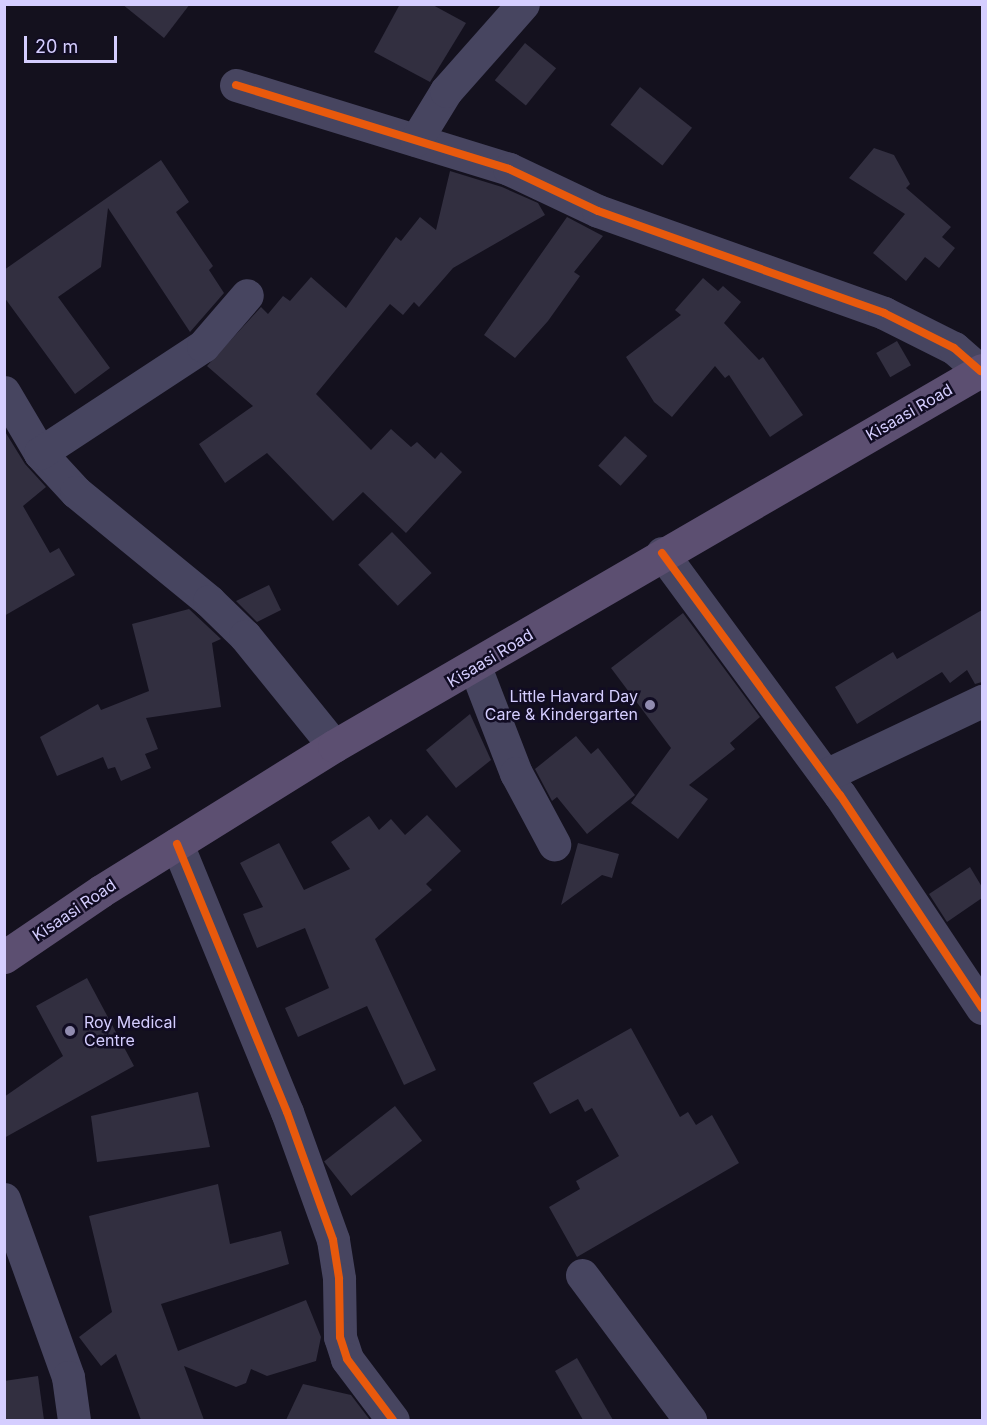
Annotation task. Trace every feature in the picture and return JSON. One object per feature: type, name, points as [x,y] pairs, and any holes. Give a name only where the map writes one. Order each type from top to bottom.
[{"type":"main road","name":"Kisaasi Road","points":[[4,957],[177,844],[334,746],[475,667],[663,553],[981,371]]},
{"type":"street","points":[[416,140],[446,91],[523,4]]},
{"type":"street","points":[[236,85],[509,169],[598,211],[884,313],[954,348],[981,371]]},
{"type":"street","points":[[40,453],[203,346],[247,295]]},
{"type":"street","points":[[4,392],[40,453],[76,492],[238,629],[334,746]]},
{"type":"street","points":[[663,553],[826,775],[982,1008]]},
{"type":"street","points":[[475,667],[516,773],[554,844]]},
{"type":"street","points":[[826,775],[982,701]]},
{"type":"street","points":[[177,844],[288,1112],[333,1240],[339,1279],[340,1337],[347,1359],[393,1420]]},
{"type":"street","points":[[4,1199],[68,1377],[74,1420]]},
{"type":"street","points":[[582,1275],[690,1420]]},
{"type":"building","points":[[122,4],[190,4],[164,38]]},
{"type":"building","points":[[400,4],[431,4],[466,23],[430,82],[374,52]]},
{"type":"building","points":[[525,43],[556,68],[526,105],[495,80]]},
{"type":"building","points":[[640,87],[692,128],[662,165],[610,125]]},
{"type":"building","points":[[874,148],[894,155],[910,184],[906,188],[951,227],[942,237],[955,248],[939,268],[925,257],[906,281],[873,253],[905,214],[849,178]]},
{"type":"building","points":[[161,160],[189,202],[176,212],[213,266],[209,270],[224,293],[190,332],[108,208],[101,267],[58,297],[110,368],[75,394],[4,297],[4,270]]},
{"type":"building","points":[[450,171],[502,187],[538,203],[545,215],[453,268],[419,307],[414,302],[403,315],[390,304],[316,394],[371,450],[391,429],[411,447],[417,442],[435,459],[441,452],[462,472],[406,533],[363,492],[333,521],[267,453],[225,483],[199,444],[253,406],[207,366],[261,307],[268,314],[283,296],[290,301],[311,277],[346,308],[396,237],[401,241],[420,217],[436,230]]},
{"type":"building","points":[[567,217],[603,236],[574,272],[580,276],[548,321],[515,358],[484,335]]},
{"type":"building","points":[[703,278],[718,291],[723,286],[741,302],[724,323],[759,360],[763,357],[803,415],[770,437],[729,375],[725,378],[715,366],[672,417],[654,402],[626,357],[681,315],[675,310]]},
{"type":"building","points":[[897,341],[911,365],[890,377],[876,353]]},
{"type":"building","points":[[4,430],[25,464],[46,487],[23,506],[50,553],[59,548],[75,575],[4,616]]},
{"type":"building","points":[[625,436],[647,456],[621,486],[598,466]]},
{"type":"building","points":[[392,532],[432,573],[398,606],[358,565]]},
{"type":"building","points":[[269,585],[281,610],[257,622],[236,601]]},
{"type":"building","points":[[189,609],[221,639],[212,643],[221,707],[146,718],[158,749],[145,754],[151,768],[121,781],[115,767],[108,769],[103,757],[57,776],[40,737],[98,704],[101,710],[149,691],[132,624]]},
{"type":"building","points":[[982,610],[982,682],[975,684],[967,670],[950,683],[942,672],[857,724],[835,687],[893,652],[897,659]]},
{"type":"building","points":[[683,613],[760,717],[730,743],[735,749],[689,785],[708,799],[678,839],[631,803],[671,748],[611,668]]},
{"type":"building","points":[[470,714],[491,760],[456,788],[426,750]]},
{"type":"building","points":[[576,736],[591,754],[598,748],[635,795],[587,834],[557,797],[552,801],[535,769]]},
{"type":"building","points":[[427,815],[461,851],[426,884],[432,890],[375,939],[436,1070],[404,1085],[367,1006],[298,1037],[285,1008],[329,988],[305,928],[257,948],[243,914],[263,907],[240,863],[279,843],[304,890],[350,869],[331,842],[369,816],[379,830],[391,819],[405,835]]},
{"type":"building","points":[[578,843],[619,854],[612,878],[602,875],[561,905]]},
{"type":"building","points":[[970,867],[982,887],[982,898],[947,922],[929,894]]},
{"type":"building","points":[[87,978],[134,1066],[4,1138],[4,1097],[63,1056],[36,1006]]},
{"type":"building","points":[[631,1028],[680,1117],[688,1112],[696,1125],[712,1115],[739,1163],[577,1257],[549,1207],[580,1189],[576,1181],[619,1156],[592,1108],[585,1112],[578,1099],[550,1114],[533,1083]]},
{"type":"building","points":[[198,1092],[210,1147],[97,1162],[91,1116]]},
{"type":"building","points":[[395,1106],[422,1141],[351,1196],[324,1161]]},
{"type":"building","points":[[218,1184],[230,1244],[281,1231],[289,1264],[161,1304],[178,1351],[306,1300],[321,1337],[316,1361],[267,1376],[251,1369],[246,1383],[236,1387],[184,1366],[204,1420],[141,1420],[116,1354],[101,1366],[79,1337],[112,1312],[89,1216]]},
{"type":"building","points":[[577,1358],[613,1420],[583,1420],[555,1371]]},
{"type":"building","points":[[38,1376],[44,1420],[4,1420],[4,1381]]},
{"type":"building","points":[[303,1384],[351,1395],[370,1420],[286,1420]]},
{"type":"cycle path","points":[[236,85],[509,169],[598,211],[884,313],[954,348],[980,371]]},
{"type":"cycle path","points":[[662,553],[840,795],[982,1008]]},
{"type":"cycle path","points":[[177,844],[287,1112],[333,1240],[339,1279],[340,1337],[347,1359],[393,1420]]},
{"type":"place","name":"Little Havard Day Care & Kindergarten","points":[[650,705]]},
{"type":"place","name":"Roy Medical Centre","points":[[70,1031]]}]
